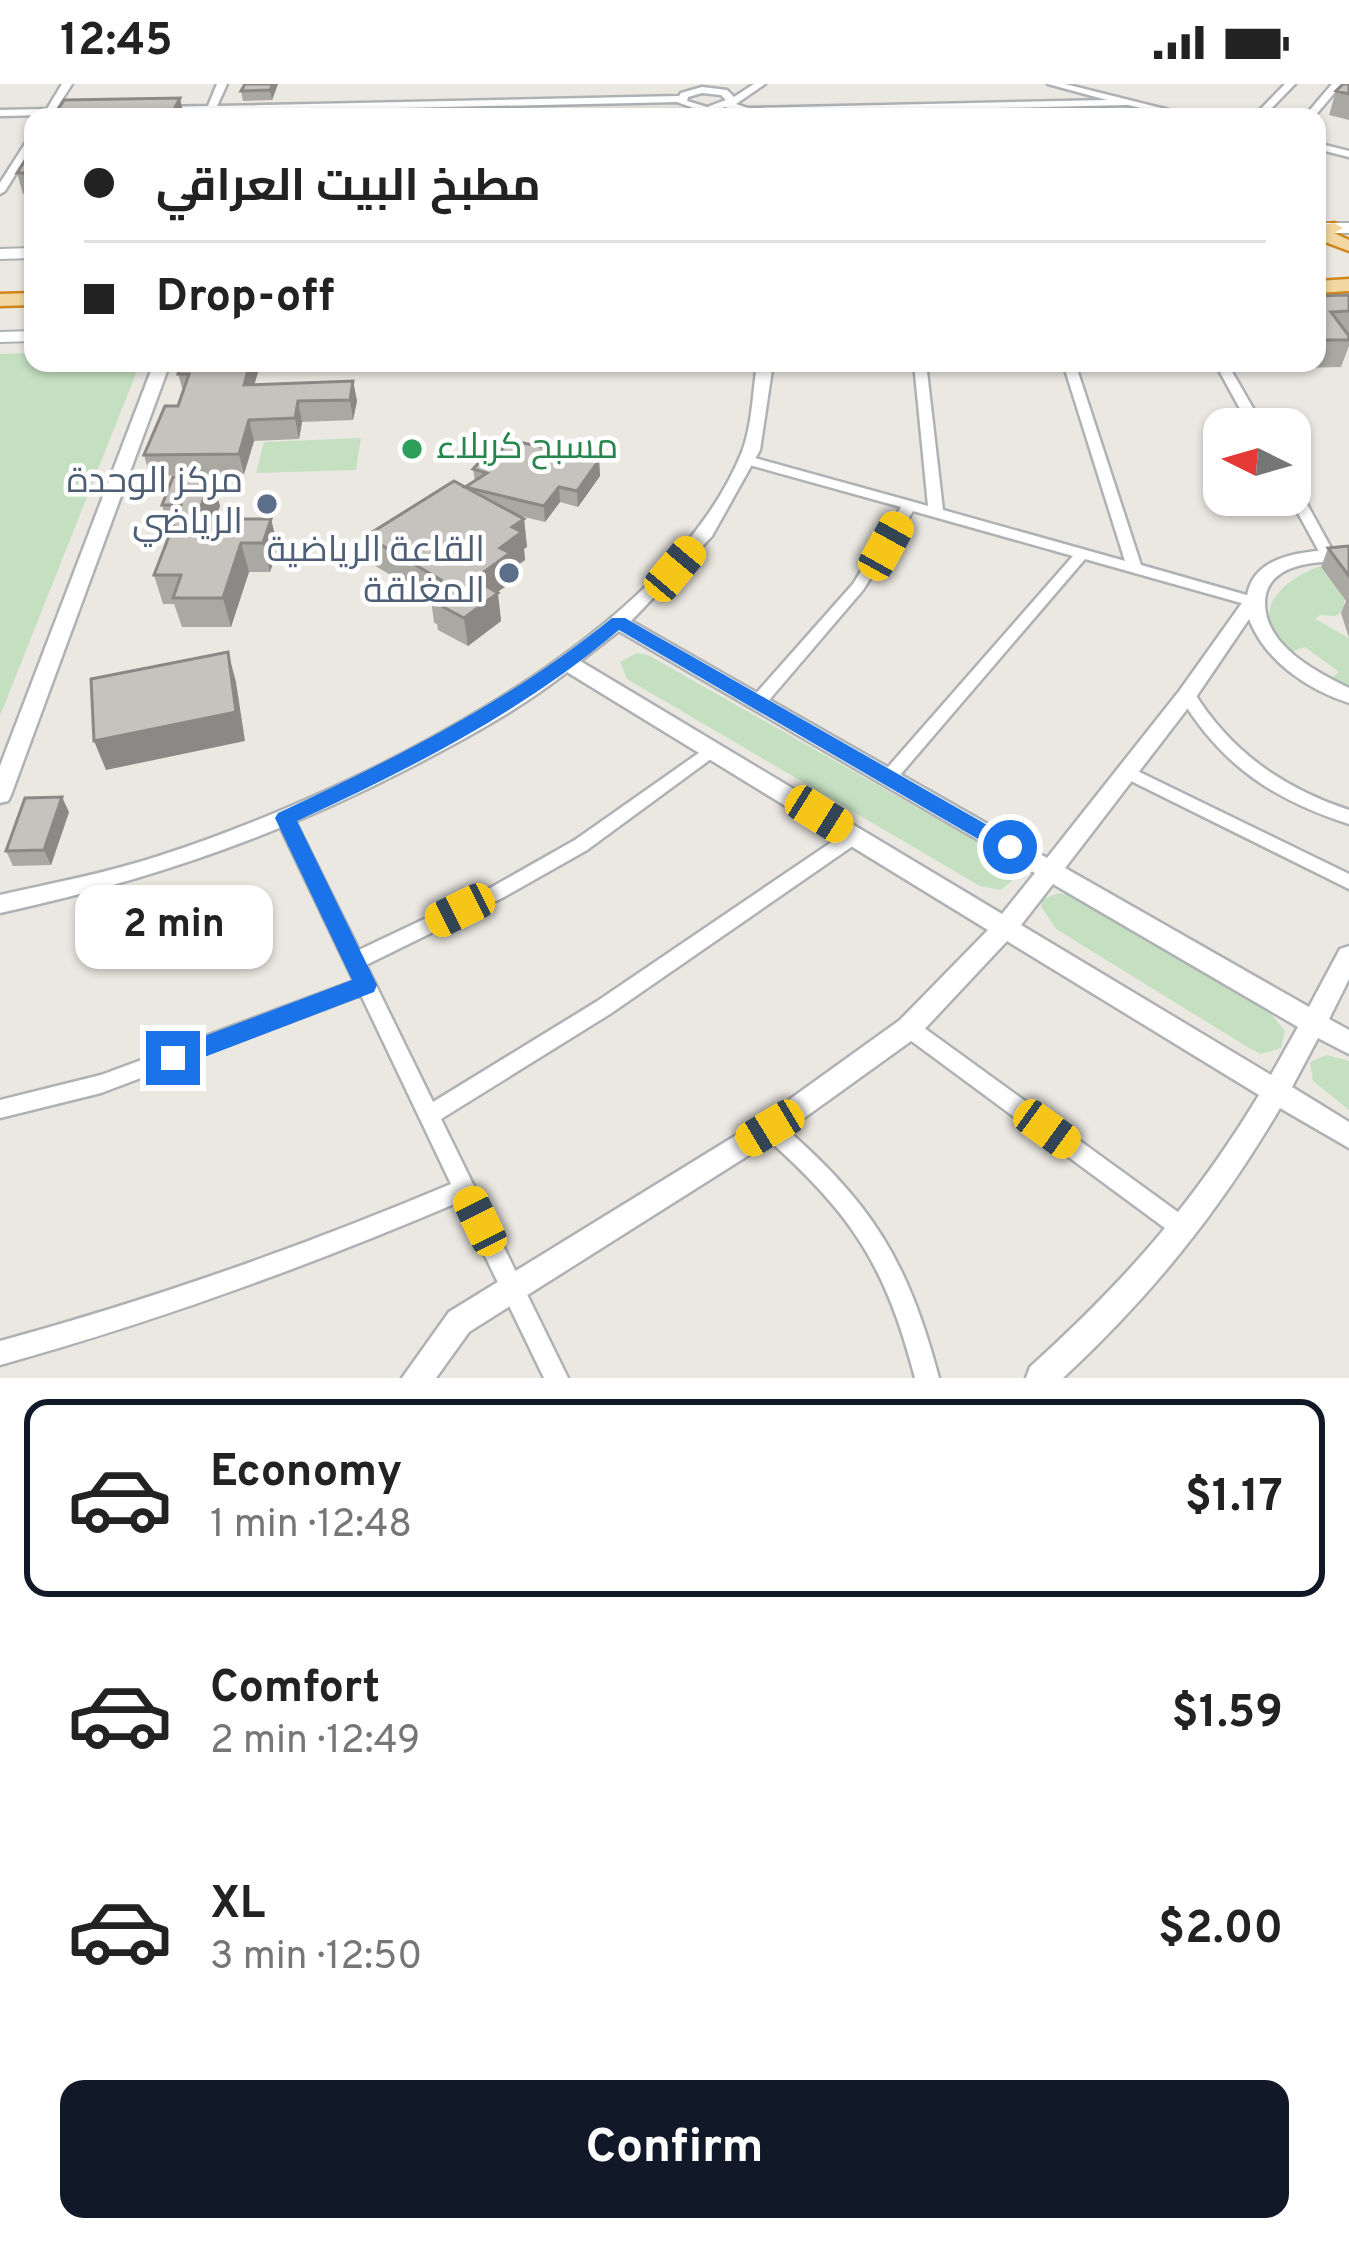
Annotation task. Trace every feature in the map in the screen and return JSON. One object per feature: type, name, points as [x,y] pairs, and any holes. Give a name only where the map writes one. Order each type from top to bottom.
[{"type":"highway","points":[[1328,230],[1349,246]]},
{"type":"street","points":[[648,100],[680,84],[689,108]]},
{"type":"street","points":[[728,108],[760,84]]},
{"type":"street","points":[[1053,84],[1154,108]]},
{"type":"street","points":[[1267,108],[1290,84]]},
{"type":"street","points":[[1317,108],[1337,84]]},
{"type":"street","points":[[378,108],[682,99],[695,91],[717,91],[731,98],[728,108]]},
{"type":"street","points":[[874,108],[1128,102]]},
{"type":"street","points":[[0,191],[24,151]]},
{"type":"street","points":[[0,795],[159,372]]},
{"type":"street","points":[[0,904],[175,860],[285,818],[429,751],[568,663],[675,569],[710,529],[751,461],[765,412],[765,372]]},
{"type":"street","points":[[921,372],[936,513]]},
{"type":"street","points":[[1072,372],[1135,568]]},
{"type":"street","points":[[1226,372],[1246,408]]},
{"type":"street","points":[[751,461],[1252,601]]},
{"type":"street","points":[[758,702],[858,587],[910,505]]},
{"type":"street","points":[[417,1378],[459,1322],[770,1128],[909,1028],[1005,928],[1050,871],[1187,695],[1252,601],[1259,583],[1276,568],[1339,555],[1311,516]]},
{"type":"street","points":[[888,778],[1082,554]]},
{"type":"street","points":[[1252,601],[1255,621],[1266,642],[1286,663],[1349,696]]},
{"type":"street","points":[[618,622],[1349,1043]]},
{"type":"street","points":[[568,663],[1349,1136]]},
{"type":"street","points":[[1187,695],[1211,735],[1258,776],[1349,817]]},
{"type":"street","points":[[355,961],[498,892],[581,845],[713,749]]},
{"type":"street","points":[[1127,772],[1349,882]]},
{"type":"street","points":[[285,818],[556,1378]]},
{"type":"street","points":[[429,1115],[603,1008],[854,836]]},
{"type":"street","points":[[1041,1378],[1104,1320],[1185,1230],[1276,1093],[1349,956]]},
{"type":"street","points":[[0,1109],[101,1084],[366,985]]},
{"type":"street","points":[[909,1028],[1185,1230]]},
{"type":"street","points":[[770,1128],[845,1198],[880,1246],[912,1314],[927,1378]]},
{"type":"street","points":[[0,1353],[131,1319],[206,1293],[320,1251],[464,1189]]},
{"type":"green space","points":[[24,353],[24,372],[137,372],[0,716],[0,354]]},
{"type":"green space","points":[[361,438],[356,470],[256,473],[264,442]]},
{"type":"green space","points":[[1320,566],[1334,585],[1346,588],[1344,604],[1349,605],[1336,616],[1315,619],[1349,638],[1349,692],[1330,680],[1339,672],[1305,647],[1291,652],[1271,625],[1269,613],[1281,590]]},
{"type":"green space","points":[[637,653],[650,656],[1004,857],[1015,871],[1014,879],[1001,890],[980,886],[627,679],[620,662]]},
{"type":"green space","points":[[1059,893],[1076,897],[1271,1014],[1285,1031],[1281,1048],[1261,1054],[1249,1048],[1056,929],[1041,906],[1043,899]]},
{"type":"green space","points":[[1327,1055],[1349,1061],[1349,1110],[1313,1081],[1310,1062]]},
{"type":"building","points":[[245,84],[273,84],[270,90],[241,91]]},
{"type":"building","points":[[180,98],[175,108],[59,108],[64,100]]},
{"type":"building","points":[[1349,295],[1349,311],[1331,312],[1349,340],[1326,340],[1326,296]]},
{"type":"building","points":[[248,372],[244,385],[353,381],[350,400],[298,401],[295,418],[249,420],[239,454],[144,455],[165,406],[178,406],[189,374],[178,374]]},
{"type":"building","points":[[510,440],[599,460],[577,491],[559,487],[544,506],[465,487],[487,473],[473,469],[487,454],[496,456]]},
{"type":"building","points":[[173,477],[212,477],[198,514],[271,519],[263,543],[241,543],[223,598],[173,598],[181,575],[154,575],[181,505],[162,505]]},
{"type":"building","points":[[454,481],[524,519],[512,527],[522,532],[500,548],[510,553],[474,579],[498,593],[464,618],[434,602],[438,599],[430,595],[441,580],[366,536]]},
{"type":"building","points":[[1349,546],[1349,576],[1328,548]]},
{"type":"building","points":[[228,652],[236,712],[94,741],[91,679]]},
{"type":"building","points":[[62,797],[44,850],[6,851],[25,798]]},
{"type":"place","name":"مسبح كربلاء","points":[[412,449]]},
{"type":"place","name":"مركز الوحدة الرياضي","points":[[267,504]]},
{"type":"place","name":"القاعة الرياضية المغلقة","points":[[509,573]]},
{"type":"route","points":[[173,1058],[366,985],[285,818],[429,751],[568,663],[618,622],[1010,847]]}]
